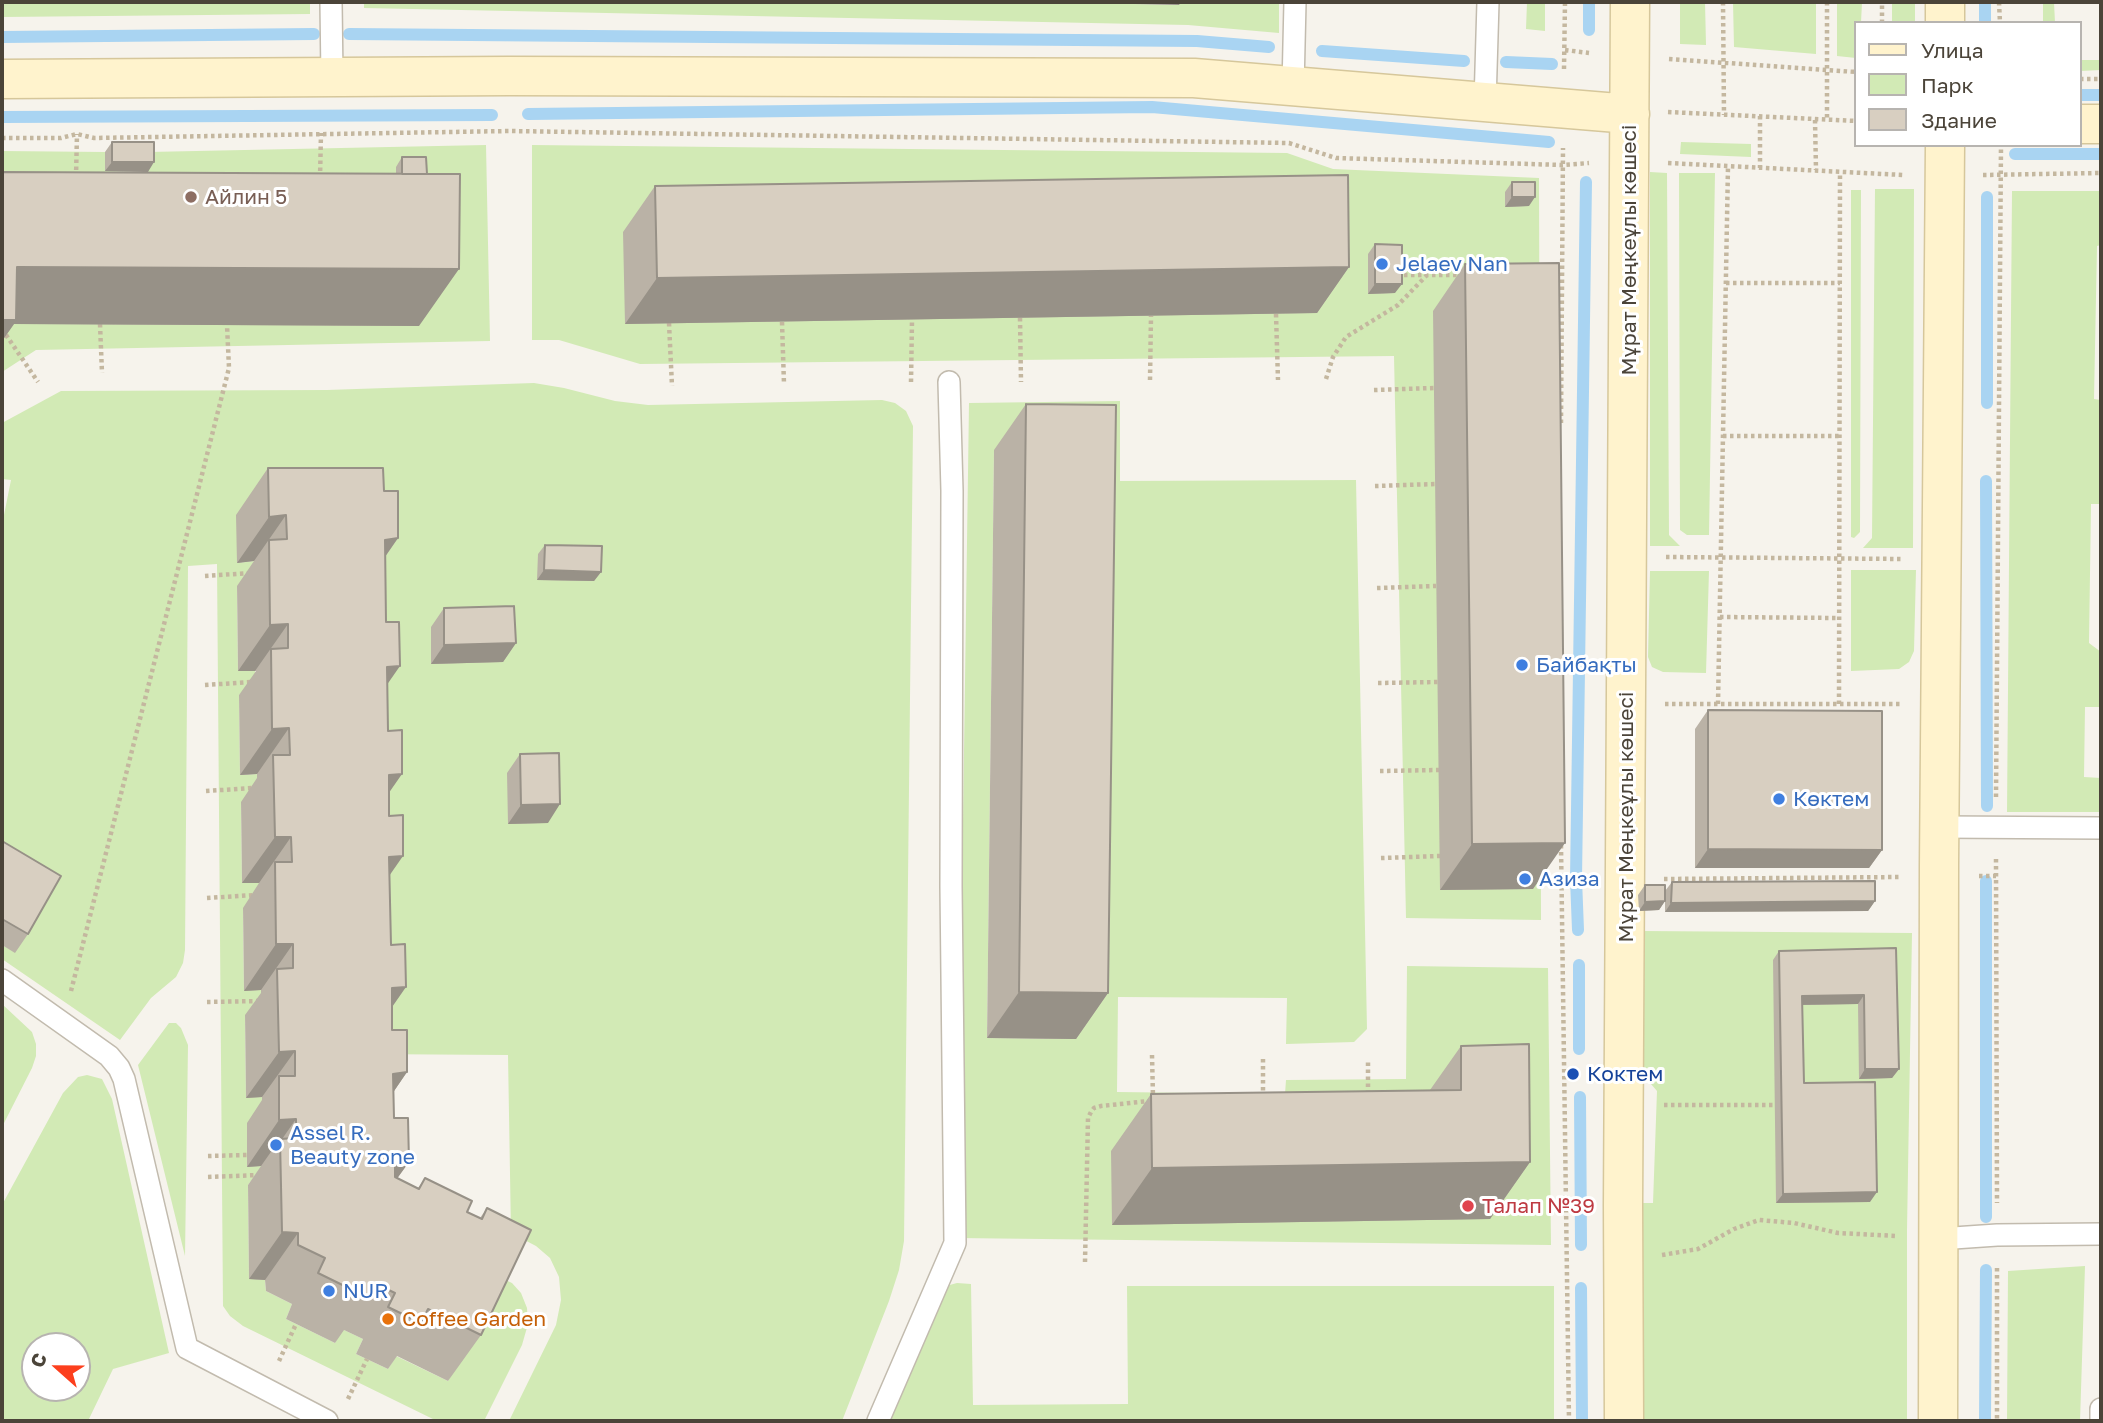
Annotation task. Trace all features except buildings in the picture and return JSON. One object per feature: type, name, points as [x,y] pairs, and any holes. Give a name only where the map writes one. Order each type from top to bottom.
[{"type":"main road","name":"Мұрат Мөңкеұлы көшесі","points":[[1624,1421],[1627,704],[1646,113],[1630,2]]},
{"type":"main road","points":[[1945,2],[1945,21]]},
{"type":"main road","points":[[2,79],[1194,78],[1564,110],[1646,113]]},
{"type":"main road","points":[[2082,124],[2101,124]]},
{"type":"main road","points":[[1938,1421],[1945,147]]},
{"type":"lane","points":[[331,2],[332,78]]},
{"type":"lane","points":[[1293,87],[1295,2]]},
{"type":"lane","points":[[1485,103],[1488,2]]},
{"type":"lane","points":[[878,1421],[956,1243],[951,886],[952,491],[949,382]]},
{"type":"lane","points":[[1940,827],[2101,828]]},
{"type":"lane","points":[[2,980],[109,1056],[124,1079],[187,1348],[266,1389],[335,1415]]},
{"type":"lane","points":[[1938,1239],[1997,1235],[2101,1234]]},
{"type":"lane","points":[[2101,1409],[2101,1421]]},
{"type":"path","points":[[1561,427],[1565,2]]},
{"type":"path","points":[[1724,2],[1724,115]]},
{"type":"path","points":[[1827,2],[1827,120]]},
{"type":"path","points":[[1882,2],[1882,21]]},
{"type":"path","points":[[2000,2],[2000,21]]},
{"type":"path","points":[[1564,50],[1601,54]]},
{"type":"path","points":[[1663,59],[1854,72]]},
{"type":"path","points":[[2082,79],[2101,79]]},
{"type":"path","points":[[1646,113],[1854,121]]},
{"type":"path","points":[[1760,116],[1760,168]]},
{"type":"path","points":[[1815,120],[1815,170]]},
{"type":"path","points":[[2,138],[61,138],[77,134],[94,138],[509,131],[1289,143],[1336,158],[1562,166],[1602,161]]},
{"type":"path","points":[[319,190],[321,133]]},
{"type":"path","points":[[76,178],[77,134]]},
{"type":"path","points":[[1997,1421],[1996,826],[2001,147]]},
{"type":"path","points":[[1663,163],[1911,176]]},
{"type":"path","points":[[1718,704],[1728,166]]},
{"type":"path","points":[[1839,704],[1840,172]]},
{"type":"path","points":[[2000,175],[2101,173]]},
{"type":"path","points":[[1396,275],[1467,275]]},
{"type":"path","points":[[1326,379],[1333,357],[1346,337],[1398,305],[1427,275]]},
{"type":"path","points":[[1726,283],[1840,283]]},
{"type":"path","points":[[1276,314],[1278,380]]},
{"type":"path","points":[[1150,380],[1151,316]]},
{"type":"path","points":[[1020,318],[1021,382]]},
{"type":"path","points":[[911,382],[912,320]]},
{"type":"path","points":[[782,322],[784,384]]},
{"type":"path","points":[[668,323],[672,386]]},
{"type":"path","points":[[100,324],[102,373]]},
{"type":"path","points":[[63,1023],[229,368],[227,325]]},
{"type":"path","points":[[2,329],[37,382]]},
{"type":"path","points":[[1374,390],[1434,388]]},
{"type":"path","points":[[1723,436],[1839,436]]},
{"type":"path","points":[[1987,443],[1998,442]]},
{"type":"path","points":[[1375,486],[1436,484]]},
{"type":"path","points":[[1662,557],[1914,559]]},
{"type":"path","points":[[205,576],[254,573]]},
{"type":"path","points":[[1377,588],[1436,586]]},
{"type":"path","points":[[1720,617],[1839,618]]},
{"type":"path","points":[[205,685],[256,681]]},
{"type":"path","points":[[1378,683],[1438,682]]},
{"type":"path","points":[[1627,704],[1941,704]]},
{"type":"path","points":[[1380,771],[1439,770]]},
{"type":"path","points":[[206,791],[257,788]]},
{"type":"path","points":[[1561,838],[1569,1421]]},
{"type":"path","points":[[1381,858],[1440,856]]},
{"type":"path","points":[[1655,879],[1939,877]]},
{"type":"path","points":[[1561,879],[1583,879]]},
{"type":"path","points":[[206,898],[259,895]]},
{"type":"path","points":[[207,1002],[261,1001]]},
{"type":"path","points":[[1085,1262],[1088,1118],[1094,1108],[1101,1106],[1153,1101],[1152,1055]]},
{"type":"path","points":[[1263,1059],[1263,1098]]},
{"type":"path","points":[[1368,1060],[1368,1098]]},
{"type":"path","points":[[1656,1105],[1775,1105]]},
{"type":"path","points":[[208,1156],[247,1155]]},
{"type":"path","points":[[208,1177],[263,1175]]},
{"type":"path","points":[[1623,1258],[1667,1255],[1698,1249],[1734,1229],[1759,1220],[1794,1223],[1838,1233],[1938,1239]]},
{"type":"path","points":[[266,1389],[296,1324]]},
{"type":"path","points":[[335,1415],[367,1359]]},
{"type":"green space","points":[[2,2],[310,2],[310,14],[2,17]]},
{"type":"green space","points":[[364,2],[1043,2],[1178,5],[1179,2],[1279,2],[1279,33],[1188,25],[364,8]]},
{"type":"green space","points":[[1527,2],[1545,2],[1545,31],[1526,29]]},
{"type":"green space","points":[[1680,2],[1705,2],[1706,45],[1680,44]]},
{"type":"green space","points":[[1733,2],[1816,2],[1816,54],[1734,47]]},
{"type":"green space","points":[[1837,2],[1862,2],[1861,21],[1854,21],[1854,58],[1837,56]]},
{"type":"green space","points":[[1892,2],[1915,2],[1915,21],[1892,21]]},
{"type":"green space","points":[[2043,2],[2054,2],[2055,21],[2043,21]]},
{"type":"green space","points":[[2082,60],[2101,60],[2101,70],[2082,71]]},
{"type":"green space","points":[[1681,142],[1751,144],[1751,157],[1680,154]]},
{"type":"green space","points":[[486,145],[490,341],[36,350],[2,372],[2,151],[105,152],[105,171],[147,172],[148,152]]},
{"type":"green space","points":[[532,145],[1287,153],[1333,169],[1539,178],[1541,920],[1406,918],[1394,356],[640,364],[559,340],[532,340]]},
{"type":"green space","points":[[1650,172],[1667,173],[1669,535],[1680,546],[1650,546]]},
{"type":"green space","points":[[1679,173],[1715,173],[1709,535],[1687,535],[1680,530]]},
{"type":"green space","points":[[1875,189],[1914,189],[1913,548],[1863,548],[1872,538]]},
{"type":"green space","points":[[1851,190],[1861,190],[1860,532],[1854,538],[1851,537]]},
{"type":"green space","points":[[2012,191],[2101,191],[2101,245],[2097,246],[2094,399],[2101,400],[2101,504],[2091,504],[2089,643],[2101,652],[2101,707],[2085,707],[2084,777],[2101,778],[2101,812],[2007,812]]},
{"type":"green space","points":[[534,383],[615,401],[648,405],[882,400],[895,403],[906,411],[913,426],[904,1241],[899,1270],[889,1301],[842,1421],[509,1421],[556,1325],[561,1300],[559,1277],[550,1258],[536,1246],[511,1233],[508,1055],[360,1054],[365,538],[237,563],[254,561],[254,586],[237,587],[238,671],[255,671],[256,681],[239,695],[240,775],[257,774],[257,801],[241,802],[242,883],[259,883],[259,908],[243,909],[244,990],[261,990],[261,1015],[245,1016],[246,1097],[262,1097],[263,1165],[248,1185],[249,1278],[265,1280],[266,1291],[292,1304],[286,1319],[335,1343],[342,1329],[363,1339],[356,1354],[388,1369],[396,1356],[448,1381],[499,1277],[512,1283],[521,1293],[527,1308],[528,1324],[522,1345],[484,1421],[437,1421],[243,1326],[230,1316],[223,1306],[217,564],[188,566],[185,950],[183,963],[176,977],[151,998],[120,1040],[2,959],[2,945],[15,952],[2,867],[2,525],[11,480],[2,479],[2,423],[61,391],[327,390]]},
{"type":"green space","points":[[1120,401],[1120,481],[1356,480],[1367,1029],[1354,1042],[1286,1044],[1287,998],[1118,997],[1117,1092],[1285,1094],[1286,1080],[1406,1079],[1407,966],[1548,968],[1551,1245],[957,1238],[969,403]],"holes":[[[994,450],[1076,1039],[987,1038]]]},
{"type":"green space","points":[[1851,570],[1916,570],[1914,651],[1909,662],[1899,669],[1851,671]]},
{"type":"green space","points":[[1650,571],[1709,571],[1706,673],[1663,672],[1652,667],[1648,657]]},
{"type":"green space","points":[[1643,931],[1912,933],[1907,1421],[1639,1421],[1638,1203],[1653,1203],[1657,1091],[1639,1070]]},
{"type":"green space","points":[[2,1004],[32,1032],[36,1056],[2,1127]]},
{"type":"green space","points":[[169,1023],[176,1023],[181,1028],[188,1045],[185,1256],[138,1065]]},
{"type":"green space","points":[[87,1075],[102,1079],[112,1099],[169,1353],[113,1369],[88,1421],[2,1421],[2,1205],[63,1093],[78,1077]]},
{"type":"green space","points":[[2085,1266],[2080,1421],[2007,1421],[2008,1271]]},
{"type":"green space","points":[[957,1283],[971,1284],[973,1405],[1128,1404],[1127,1286],[1554,1286],[1554,1421],[886,1421],[946,1286]]},
{"type":"waterway","points":[[1589,2],[1589,30]]},
{"type":"waterway","points":[[1985,2],[1985,21]]},
{"type":"waterway","points":[[2,37],[314,34]]},
{"type":"waterway","points":[[349,34],[1197,41],[1269,47]]},
{"type":"waterway","points":[[1322,51],[1464,61]]},
{"type":"waterway","points":[[1506,62],[1552,64]]},
{"type":"waterway","points":[[2082,95],[2101,95]]},
{"type":"waterway","points":[[528,114],[1152,107],[1549,142]]},
{"type":"waterway","points":[[2,117],[492,115]]},
{"type":"waterway","points":[[2015,154],[2101,154]]},
{"type":"waterway","points":[[1578,930],[1576,879],[1586,182]]},
{"type":"waterway","points":[[1987,197],[1987,403]]},
{"type":"waterway","points":[[1986,481],[1987,806]]},
{"type":"waterway","points":[[1986,881],[1986,1217]]},
{"type":"waterway","points":[[1579,965],[1579,1049]]},
{"type":"waterway","points":[[1580,1097],[1581,1245]]},
{"type":"waterway","points":[[1985,1421],[1986,1270]]},
{"type":"waterway","points":[[1581,1288],[1582,1421]]},
{"type":"place","name":"Айлин 5","points":[[191,197]]},
{"type":"place","name":"Jelaev Nan","points":[[1382,264]]},
{"type":"place","name":"Байбақты","points":[[1522,665]]},
{"type":"place","name":"Көктем","points":[[1779,799]]},
{"type":"place","name":"Азиза","points":[[1525,879]]},
{"type":"place","name":"Коктем","points":[[1573,1074]]},
{"type":"place","name":"Assel R. Beauty zone","points":[[276,1145]]},
{"type":"place","name":"Талап №39","points":[[1468,1206]]},
{"type":"place","name":"NUR","points":[[329,1291]]},
{"type":"place","name":"Coffee Garden","points":[[388,1319]]}]
